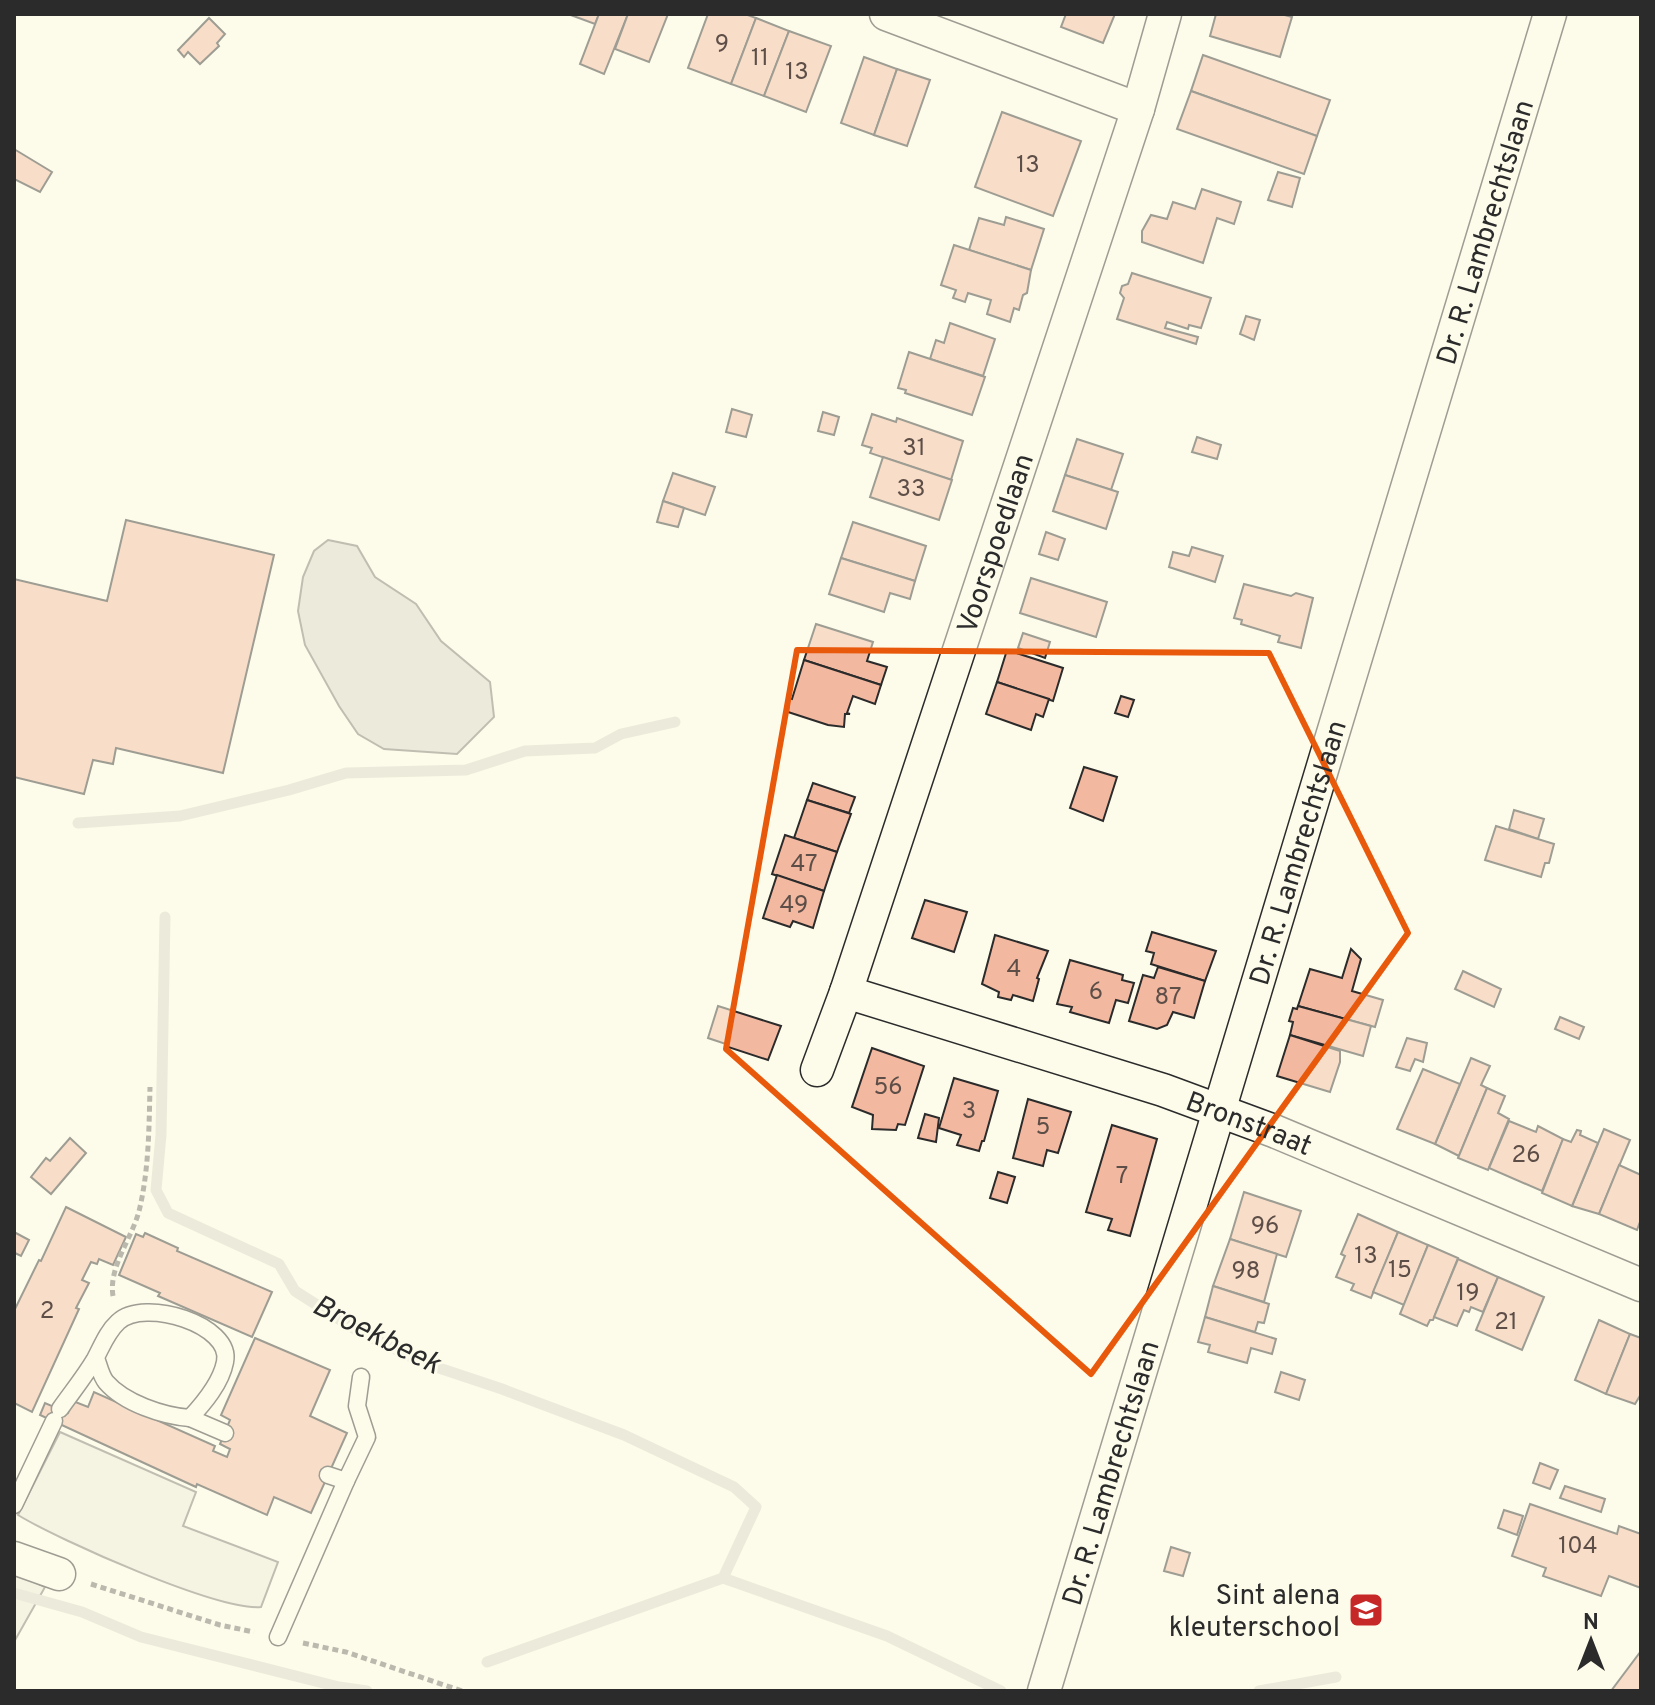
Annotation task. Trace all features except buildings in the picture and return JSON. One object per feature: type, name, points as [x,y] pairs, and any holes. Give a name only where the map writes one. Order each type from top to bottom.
[{"type":"street","points":[[886,14],[1138,109]]},
{"type":"street","name":"Voorspoedlaan","points":[[817,1070],[846,992],[1138,109],[1165,14]]},
{"type":"street","name":"Dr. R. Lambrechtslaan","points":[[1044,1691],[1550,14]]},
{"type":"street","name":"Bronstraat","points":[[846,992],[1149,1085],[1220,1111],[1641,1285]]},
{"type":"street","points":[[14,1558],[59,1574]]},
{"type":"lane","points":[[14,1505],[57,1415],[119,1320],[142,1310],[176,1315],[217,1337],[224,1347],[226,1360],[212,1391],[190,1418]]},
{"type":"lane","points":[[96,1358],[104,1380],[122,1396],[225,1433]]},
{"type":"lane","points":[[278,1637],[367,1437],[357,1406],[361,1377]]},
{"type":"lane","points":[[328,1475],[346,1481]]},
{"type":"path","points":[[119,1320],[112,1279],[132,1235],[141,1203],[146,1173],[150,1087]]},
{"type":"highlighted area","points":[[797,650],[1269,653],[1408,933],[1091,1374],[726,1049]]},
{"type":"shaded area","points":[[328,540],[357,546],[375,577],[416,604],[441,641],[490,682],[494,717],[457,754],[384,749],[358,734],[339,706],[305,645],[298,611],[303,577],[314,551]]},
{"type":"shaded area","points":[[60,1432],[196,1492],[183,1526],[278,1562],[261,1607],[211,1598],[139,1572],[18,1515]]},
{"type":"shaded area","points":[[14,1573],[45,1587],[14,1642]]},
{"type":"waterway","name":"Broekbeek","points":[[78,823],[180,816],[346,773],[466,770],[525,751],[595,748],[621,734],[675,722]]},
{"type":"waterway","name":"Broekbeek","points":[[165,917],[161,1135],[156,1190],[168,1213],[279,1264],[295,1291],[358,1331],[424,1363],[624,1435],[734,1487],[756,1507],[723,1578]]},
{"type":"waterway","name":"Broekbeek","points":[[487,1662],[723,1578],[887,1636],[1001,1691]]},
{"type":"waterway","name":"Broekbeek","points":[[14,1593],[82,1612],[141,1637],[339,1687],[367,1691]]},
{"type":"waterway","name":"Broekbeek","points":[[1259,1691],[1336,1677]]},
{"type":"place","name":"Sint alena kleuterschool","points":[[1366,1610]]}]
